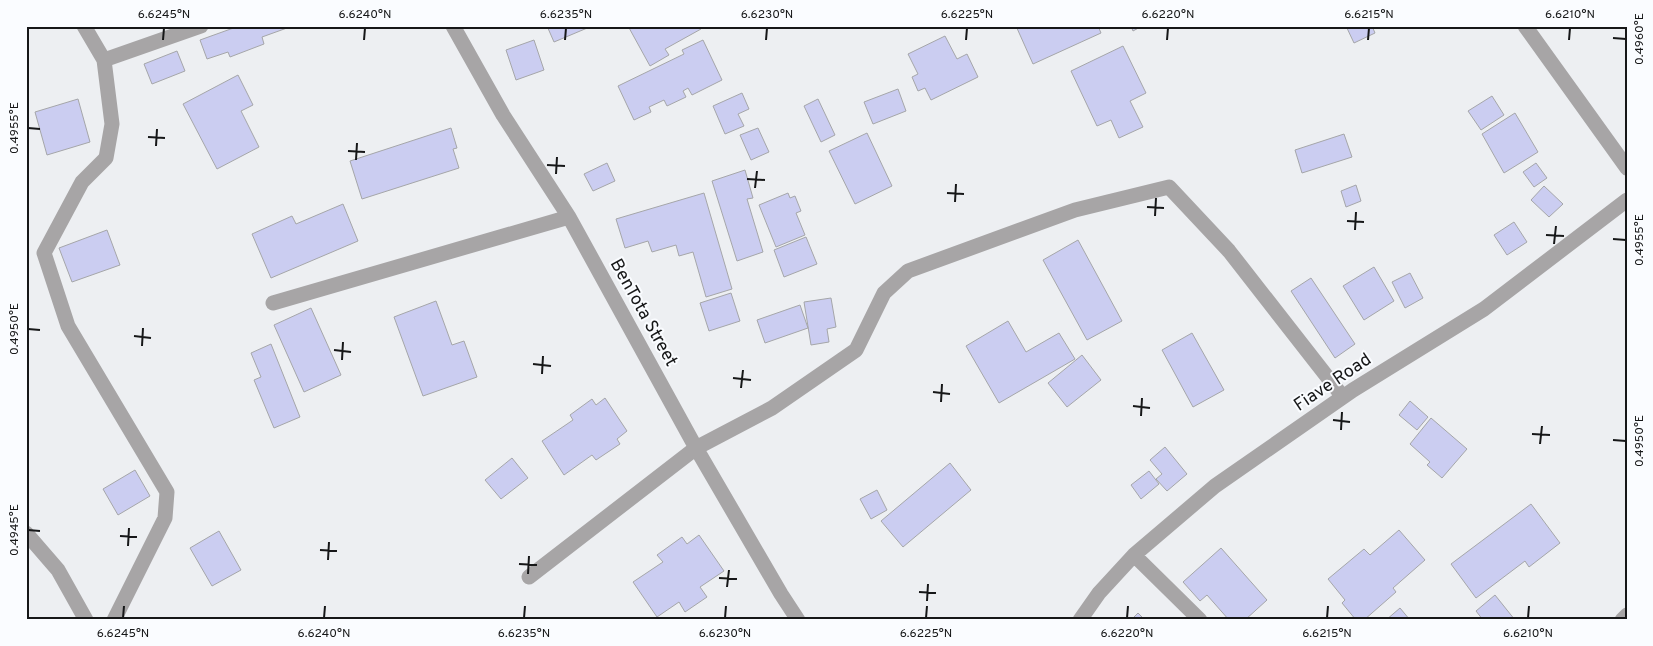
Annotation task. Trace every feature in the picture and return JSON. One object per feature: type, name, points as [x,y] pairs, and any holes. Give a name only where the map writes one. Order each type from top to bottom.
[{"type":"street","points":[[84,26],[104,60],[112,124],[106,158],[82,182],[44,253],[68,326],[167,492],[165,518],[114,620]]},
{"type":"street","points":[[104,60],[201,26]]},
{"type":"street","name":"BenTota Street","points":[[453,26],[503,115],[569,217],[696,448],[798,620]]},
{"type":"street","points":[[1525,26],[1627,168]]},
{"type":"street","points":[[529,577],[696,448],[772,408],[856,350],[884,293],[908,271],[1075,210],[1169,187],[1229,251],[1343,397]]},
{"type":"street","name":"Fiave Road","points":[[1080,620],[1099,593],[1134,555],[1216,486],[1343,397],[1484,309],[1627,200]]},
{"type":"street","points":[[273,303],[569,217]]},
{"type":"street","points":[[26,533],[58,570],[86,620]]},
{"type":"street","points":[[1134,555],[1200,620]]},
{"type":"street","points":[[1622,620],[1627,615]]},
{"type":"building","points":[[239,26],[286,26],[287,28],[262,37],[264,44],[230,57],[228,52],[207,59],[200,40]]},
{"type":"building","points":[[547,26],[592,26],[554,42]]},
{"type":"building","points":[[628,26],[700,26],[701,29],[665,49],[669,55],[650,66]]},
{"type":"building","points":[[1016,26],[1098,26],[1101,33],[1033,64]]},
{"type":"building","points":[[1131,26],[1142,26],[1133,31]]},
{"type":"building","points":[[1346,26],[1372,26],[1375,33],[1354,43]]},
{"type":"building","points":[[945,36],[957,59],[967,54],[978,77],[931,100],[925,88],[918,91],[912,77],[918,74],[908,54]]},
{"type":"building","points":[[534,40],[544,70],[516,80],[506,50]]},
{"type":"building","points":[[703,40],[722,80],[692,95],[688,88],[683,91],[686,97],[667,106],[664,100],[649,107],[651,112],[634,120],[618,86],[684,54],[682,50]]},
{"type":"building","points":[[1123,46],[1146,93],[1130,101],[1143,127],[1119,138],[1111,120],[1097,126],[1071,71]]},
{"type":"building","points":[[177,51],[185,71],[152,84],[144,64]]},
{"type":"building","points":[[238,75],[253,105],[241,111],[259,147],[217,169],[183,104]]},
{"type":"building","points":[[898,89],[906,111],[873,124],[864,102]]},
{"type":"building","points":[[742,93],[749,109],[738,114],[744,126],[725,134],[713,106]]},
{"type":"building","points":[[1492,96],[1504,115],[1481,130],[1468,111]]},
{"type":"building","points":[[78,99],[90,142],[47,155],[35,112]]},
{"type":"building","points":[[818,99],[835,135],[821,142],[804,106]]},
{"type":"building","points":[[1515,113],[1538,152],[1504,173],[1482,134]]},
{"type":"building","points":[[451,128],[457,148],[453,149],[459,168],[362,199],[350,161]]},
{"type":"building","points":[[758,128],[769,152],[751,160],[740,135]]},
{"type":"building","points":[[867,133],[892,186],[855,204],[829,151]]},
{"type":"building","points":[[1344,134],[1352,157],[1302,173],[1295,150]]},
{"type":"building","points":[[607,163],[615,181],[593,191],[584,174]]},
{"type":"building","points":[[1536,163],[1547,178],[1534,187],[1523,172]]},
{"type":"building","points":[[745,170],[753,198],[747,199],[763,252],[737,261],[712,181]]},
{"type":"building","points":[[1356,185],[1361,201],[1346,207],[1341,191]]},
{"type":"building","points":[[1544,186],[1563,204],[1549,217],[1531,200]]},
{"type":"building","points":[[704,193],[732,289],[706,297],[693,252],[679,256],[676,245],[652,252],[648,241],[625,248],[616,219]]},
{"type":"building","points":[[788,193],[790,198],[795,196],[801,211],[796,213],[805,235],[776,247],[759,205]]},
{"type":"building","points":[[343,204],[358,241],[271,278],[252,234],[292,216],[296,224]]},
{"type":"building","points":[[1514,222],[1527,242],[1507,255],[1494,235]]},
{"type":"building","points":[[107,230],[120,265],[72,282],[59,248]]},
{"type":"building","points":[[806,237],[817,264],[784,277],[774,250]]},
{"type":"building","points":[[1078,240],[1122,321],[1087,340],[1043,260]]},
{"type":"building","points":[[1374,267],[1394,301],[1364,320],[1343,286]]},
{"type":"building","points":[[1410,273],[1423,298],[1405,308],[1392,282]]},
{"type":"building","points":[[1311,278],[1355,344],[1335,358],[1291,291]]},
{"type":"building","points":[[731,293],[740,321],[709,331],[700,303]]},
{"type":"building","points":[[831,298],[836,327],[827,329],[829,342],[811,345],[804,302]]},
{"type":"building","points":[[436,301],[452,345],[464,341],[477,377],[423,396],[394,317]]},
{"type":"building","points":[[800,305],[808,328],[765,343],[757,320]]},
{"type":"building","points":[[311,308],[341,375],[304,392],[274,325]]},
{"type":"building","points":[[1008,321],[1026,352],[1059,333],[1075,359],[999,403],[966,346]]},
{"type":"building","points":[[1192,333],[1224,390],[1193,407],[1162,350]]},
{"type":"building","points":[[271,344],[300,417],[274,428],[254,380],[261,377],[251,353]]},
{"type":"building","points":[[1082,355],[1101,380],[1067,407],[1048,383]]},
{"type":"building","points":[[605,398],[627,431],[617,439],[620,444],[596,460],[592,455],[564,475],[542,441],[573,420],[570,415],[592,399],[596,405]]},
{"type":"building","points":[[1410,401],[1428,417],[1417,430],[1399,415]]},
{"type":"building","points":[[1431,418],[1467,449],[1442,478],[1427,465],[1430,462],[1410,444]]},
{"type":"building","points":[[1165,447],[1187,474],[1167,491],[1156,479],[1162,474],[1150,460]]},
{"type":"building","points":[[512,458],[528,478],[501,499],[485,480]]},
{"type":"building","points":[[950,463],[971,490],[903,547],[881,521]]},
{"type":"building","points":[[135,470],[150,496],[118,515],[103,489]]},
{"type":"building","points":[[1149,471],[1159,484],[1141,499],[1131,485]]},
{"type":"building","points":[[877,490],[887,510],[871,519],[860,499]]},
{"type":"building","points":[[1531,504],[1560,543],[1529,567],[1525,561],[1476,598],[1451,564]]},
{"type":"building","points":[[1399,530],[1425,560],[1393,588],[1396,592],[1364,620],[1356,620],[1342,603],[1345,600],[1328,579],[1364,549],[1370,555]]},
{"type":"building","points":[[219,531],[241,570],[212,586],[190,548]]},
{"type":"building","points":[[699,535],[724,571],[700,587],[707,597],[685,612],[679,602],[657,617],[633,582],[663,562],[657,555],[682,537],[687,544]]},
{"type":"building","points":[[1221,548],[1267,600],[1245,620],[1229,620],[1207,595],[1200,601],[1183,582]]},
{"type":"building","points":[[1495,595],[1515,620],[1483,620],[1476,611]]},
{"type":"building","points":[[1400,608],[1410,620],[1386,620]]},
{"type":"building","points":[[1138,613],[1145,620],[1131,620]]}]
